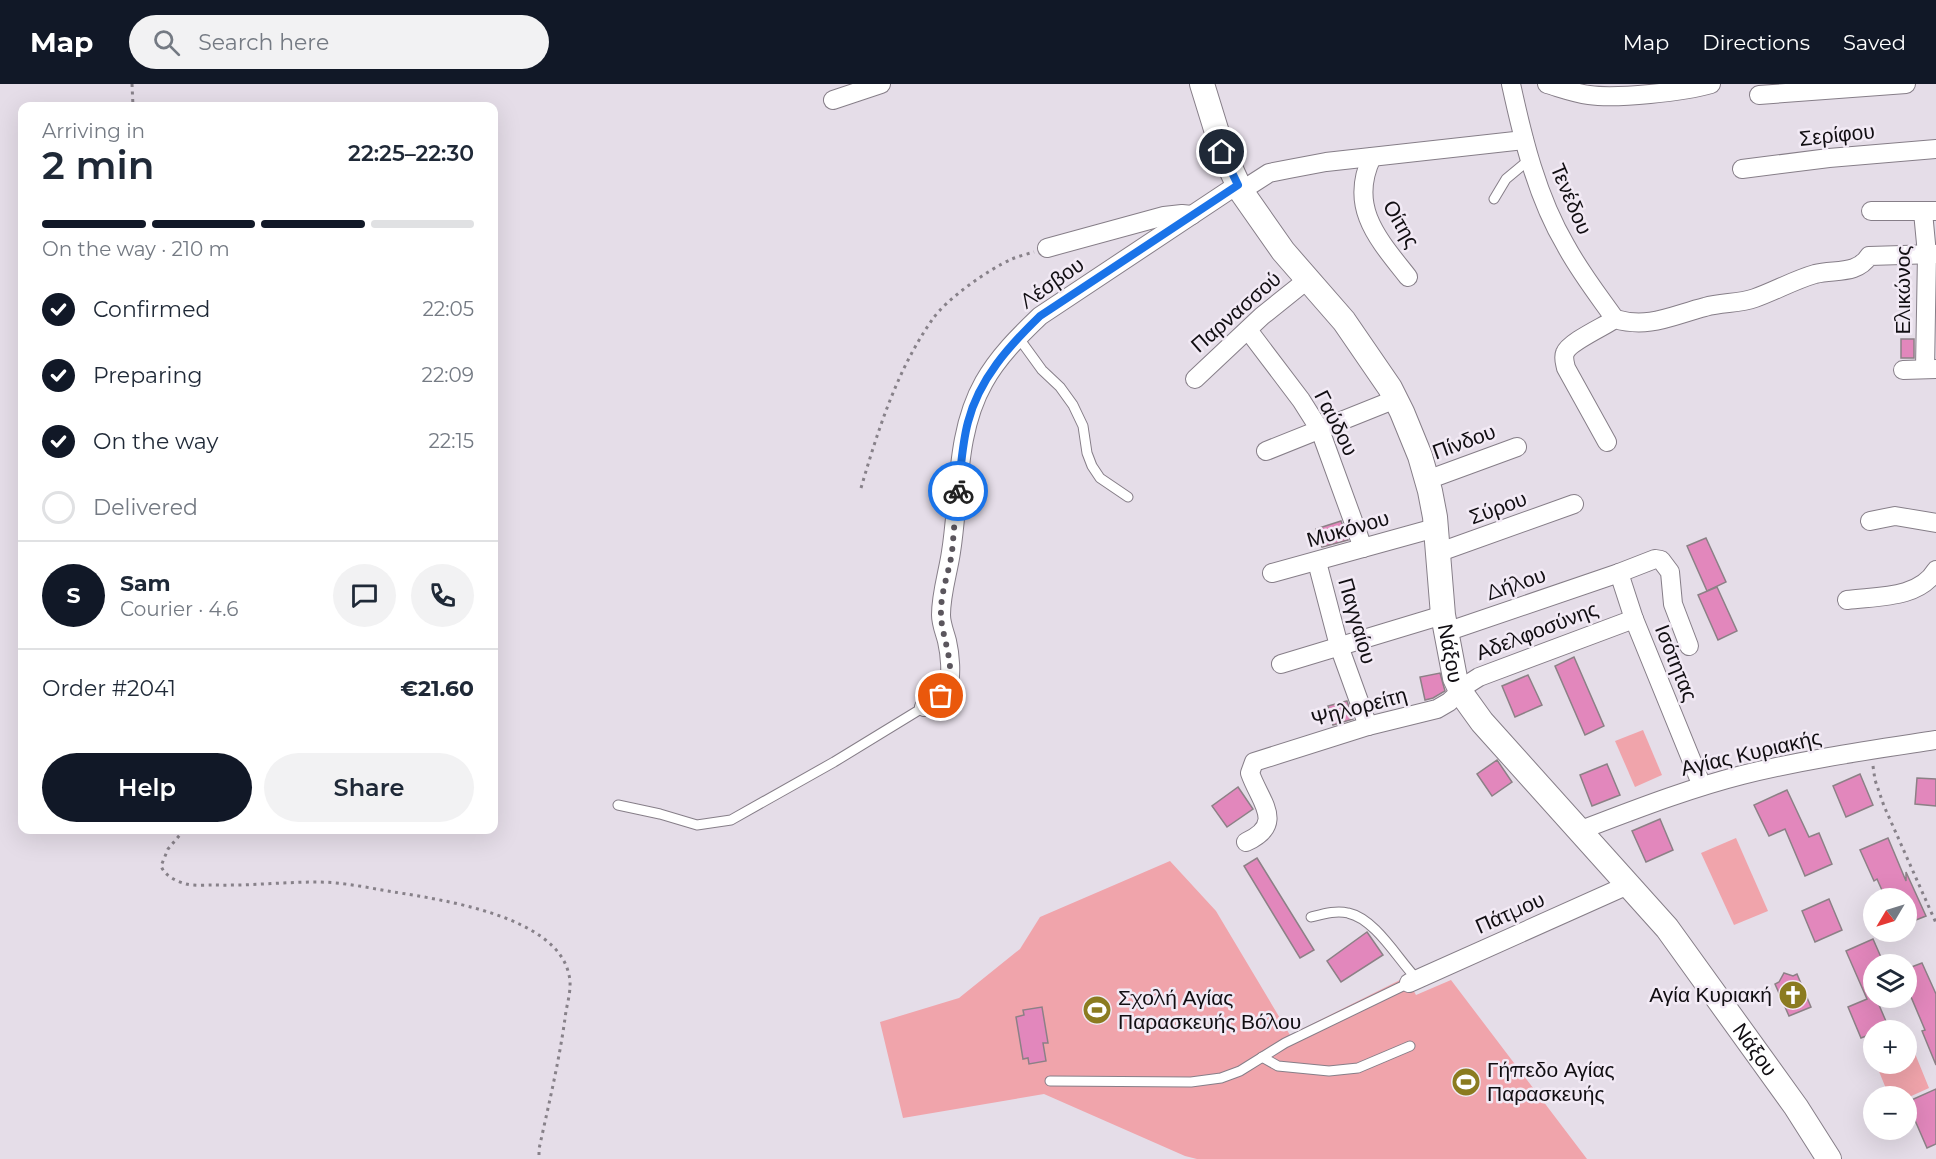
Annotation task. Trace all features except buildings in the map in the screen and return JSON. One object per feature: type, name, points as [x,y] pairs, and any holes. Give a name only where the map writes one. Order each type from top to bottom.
[{"type":"street","points":[[833,100],[881,84]]},
{"type":"street","name":"Νάξου","points":[[1202,84],[1214,127],[1239,188],[1256,216],[1283,251],[1344,321],[1390,388],[1412,436],[1427,480],[1436,528],[1445,624],[1455,678],[1461,692],[1482,722],[1630,884],[1667,928],[1796,1107],[1829,1159]]},
{"type":"street","name":"Τενέδου","points":[[1512,84],[1524,140],[1542,196],[1566,247],[1616,319]]},
{"type":"street","points":[[1547,84],[1598,96],[1640,94],[1709,84]]},
{"type":"street","points":[[1759,95],[1906,84]]},
{"type":"street","name":"Λέσβου","points":[[924,707],[945,692],[949,681],[948,644],[941,618],[942,589],[951,553],[968,422],[983,383],[1018,337],[1040,316],[1192,215],[1269,173],[1326,162],[1524,140]]},
{"type":"street","name":"Σερίφου","points":[[1742,169],[1828,158],[1936,149]]},
{"type":"street","name":"Οίτης","points":[[1372,158],[1363,178],[1362,189],[1366,214],[1372,228],[1408,277]]},
{"type":"street","points":[[1870,211],[1929,211]]},
{"type":"street","name":"Ελικώνος","points":[[1929,211],[1931,369]]},
{"type":"street","points":[[1047,248],[1164,216],[1192,215]]},
{"type":"street","points":[[1607,442],[1566,368],[1564,360],[1565,352],[1572,345],[1616,319],[1631,324],[1642,324],[1704,307],[1742,302],[1817,274],[1859,267],[1869,256],[1931,254]]},
{"type":"street","name":"Παρνασσού","points":[[1195,379],[1307,279]]},
{"type":"street","name":"Γαύδου","points":[[1248,330],[1301,400],[1320,430],[1363,548]]},
{"type":"street","points":[[1903,370],[1931,369]]},
{"type":"street","points":[[1266,451],[1396,399]]},
{"type":"street","name":"Πίνδου","points":[[1427,480],[1516,447]]},
{"type":"street","name":"Σύρου","points":[[1437,553],[1574,504]]},
{"type":"street","points":[[1870,521],[1895,516],[1936,523]]},
{"type":"street","name":"Μυκόνου","points":[[1272,573],[1436,528]]},
{"type":"street","name":"Δήλου","points":[[1281,664],[1340,646],[1445,624],[1610,576],[1655,559],[1661,560],[1670,572],[1673,604],[1689,646]]},
{"type":"street","name":"Παγγαίου","points":[[1317,562],[1340,646],[1368,726]]},
{"type":"street","points":[[1846,600],[1914,590],[1926,583],[1936,570]]},
{"type":"street","name":"Ισότητας","points":[[1610,576],[1634,619],[1702,786]]},
{"type":"street","name":"Αδελφοσύνης","points":[[1461,692],[1479,677],[1634,619]]},
{"type":"street","name":"Ψηλορείτη","points":[[1246,842],[1265,830],[1267,824],[1267,808],[1250,773],[1254,762],[1368,726],[1434,710],[1461,692]]},
{"type":"street","name":"Αγίας Κυριακής","points":[[1581,830],[1702,786],[1797,763],[1936,740]]},
{"type":"street","name":"Πάτμου","points":[[1413,981],[1630,884]]},
{"type":"lane","points":[[1494,199],[1506,179],[1530,159]]},
{"type":"lane","points":[[1018,337],[1042,370],[1073,405],[1083,426],[1087,453],[1100,478],[1128,497]]},
{"type":"lane","points":[[618,805],[697,825],[731,820],[834,762],[924,707]]},
{"type":"lane","points":[[1050,1081],[1191,1082],[1211,1080],[1240,1071],[1285,1043],[1413,981],[1405,967],[1369,923],[1347,913],[1332,912],[1311,916]]},
{"type":"lane","points":[[1262,1057],[1278,1066],[1329,1071],[1358,1068],[1410,1046]]},
{"type":"path","points":[[132,84],[133,102]]},
{"type":"path","points":[[861,488],[880,423],[906,365],[933,318],[958,294],[984,275],[1012,259],[1047,248]]},
{"type":"path","points":[[1871,751],[1875,780],[1884,806],[1936,923]]},
{"type":"path","points":[[181,834],[168,849],[161,866],[170,877],[188,885],[320,882],[351,885],[448,900],[482,909],[521,925],[543,938],[565,963],[570,977],[560,1054],[539,1149],[539,1159]]},
{"type":"shaded area","points":[[1643,730],[1662,775],[1635,787],[1615,741]]},
{"type":"shaded area","points":[[1736,838],[1768,911],[1734,925],[1701,853]]},
{"type":"shaded area","name":"Σχολή Αγίας Παρασκευής Βόλου","points":[[1170,861],[1216,911],[1290,1035],[1406,977],[1416,995],[1451,980],[1587,1159],[1197,1159],[1185,1156],[1044,1094],[903,1118],[880,1022],[959,998],[1020,949],[1040,917]]},
{"type":"shaded area","points":[[1917,1059],[1929,1088],[1917,1093],[1917,1086],[1885,1086],[1880,1074],[1917,1074]]},
{"type":"way so far","points":[[941,696],[948,687],[949,681],[948,644],[941,618],[942,589],[951,553],[958,491]]},
{"type":"place","name":"Αγία Κυριακή","points":[[1793,995]]},
{"type":"place","name":"Σχολή Αγίας Παρασκευής Βόλου","points":[[1097,1010]]},
{"type":"place","name":"Γήπεδο Αγίας Παρασκευής","points":[[1466,1082]]},
{"type":"route","points":[[958,491],[968,422],[983,383],[998,362],[1018,337],[1040,316],[1238,185],[1222,152]]}]
